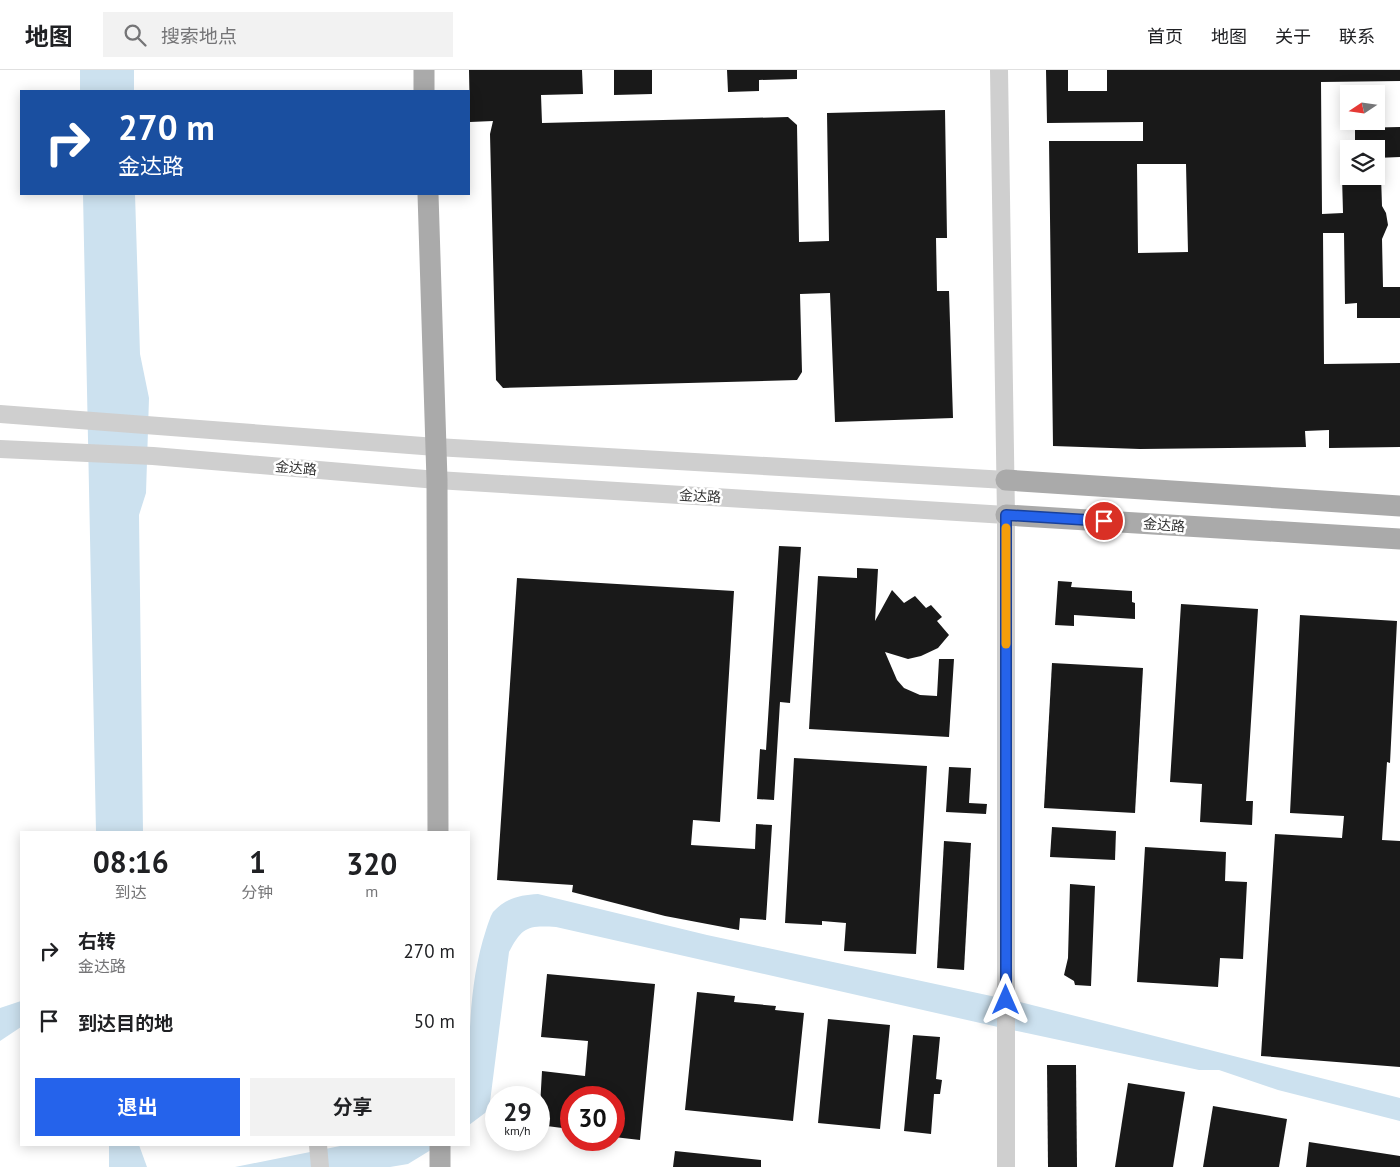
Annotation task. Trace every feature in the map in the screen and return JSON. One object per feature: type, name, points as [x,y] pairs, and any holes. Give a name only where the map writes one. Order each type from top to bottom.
[{"type":"main road","points":[[424,70],[424,90]]},
{"type":"main road","points":[[428,195],[437,480],[438,831]]},
{"type":"main road","points":[[1006,480],[1400,506]]},
{"type":"main road","name":"金达路","points":[[1006,515],[1400,539]]},
{"type":"street","points":[[999,70],[1006,480],[1006,1167]]},
{"type":"street","points":[[0,414],[436,447],[1006,480]]},
{"type":"street","name":"金达路","points":[[0,449],[153,456],[437,480],[1006,515]]},
{"type":"water","points":[[80,70],[134,70],[134,90],[80,90]]},
{"type":"water","points":[[83,195],[135,195],[140,354],[149,398],[146,493],[139,515],[143,831],[96,831]]},
{"type":"water","points":[[538,894],[707,935],[1024,1003],[1400,1098],[1400,1121],[1278,1090],[1219,1070],[1199,1070],[998,1027],[546,926],[527,929],[518,937],[509,952],[492,1086],[485,1086],[485,1113],[470,1124],[470,1026],[475,977],[480,953],[493,912],[503,903],[519,896]]},
{"type":"water","points":[[20,1001],[20,1028],[0,1041],[0,1008]]},
{"type":"water","points":[[109,1146],[139,1146],[147,1167],[109,1167]]},
{"type":"water","points":[[340,1146],[437,1146],[408,1164],[390,1167],[235,1167]]},
{"type":"building","points":[[469,70],[582,70],[583,94],[541,95],[542,123],[788,117],[797,125],[799,242],[829,241],[827,113],[945,110],[947,238],[936,238],[937,291],[949,291],[953,418],[835,422],[830,293],[800,294],[802,372],[797,380],[503,388],[496,380],[490,134],[493,121],[470,122]]},
{"type":"building","points":[[614,70],[652,70],[652,94],[614,95]]},
{"type":"building","points":[[727,70],[797,70],[797,79],[759,80],[759,91],[728,92]]},
{"type":"building","points":[[1046,70],[1068,70],[1068,91],[1107,91],[1107,70],[1400,70],[1400,81],[1321,82],[1322,214],[1343,213],[1342,185],[1381,185],[1382,206],[1386,213],[1388,225],[1382,239],[1383,287],[1400,287],[1400,318],[1357,318],[1357,303],[1345,304],[1344,233],[1323,233],[1324,364],[1400,363],[1400,447],[1329,448],[1329,430],[1305,431],[1306,447],[1140,449],[1053,446],[1049,141],[1143,141],[1143,122],[1047,123]],"holes":[[[1137,164],[1186,164],[1188,252],[1138,253]]]},
{"type":"building","points":[[1385,127],[1400,127],[1400,157],[1385,158],[1385,140],[1355,140],[1355,130],[1385,130]]},
{"type":"building","points":[[779,546],[801,547],[790,703],[780,702],[774,800],[757,799],[760,749],[766,750]]},
{"type":"building","points":[[857,568],[878,569],[875,621],[892,590],[904,603],[915,596],[926,608],[931,605],[942,617],[937,621],[949,635],[938,648],[921,656],[908,659],[885,652],[897,680],[904,688],[920,695],[937,696],[939,659],[954,659],[949,737],[809,729],[818,576],[857,578]]},
{"type":"building","points":[[517,578],[734,591],[720,822],[693,820],[691,845],[755,849],[756,824],[772,825],[766,920],[740,918],[739,930],[665,916],[572,892],[573,885],[497,880]]},
{"type":"building","points":[[1058,581],[1072,582],[1071,587],[1132,591],[1132,602],[1135,603],[1135,619],[1074,615],[1074,626],[1055,625]]},
{"type":"building","points":[[1181,604],[1258,609],[1246,801],[1253,801],[1252,825],[1200,822],[1202,784],[1170,782]]},
{"type":"building","points":[[1300,615],[1397,621],[1390,763],[1387,762],[1382,840],[1400,841],[1400,1067],[1261,1056],[1275,834],[1342,838],[1344,816],[1290,813]]},
{"type":"building","points":[[1052,663],[1143,668],[1135,813],[1044,808]]},
{"type":"building","points":[[794,758],[927,766],[916,954],[844,951],[846,923],[822,921],[822,925],[785,923]]},
{"type":"building","points":[[949,767],[971,768],[969,803],[987,804],[986,814],[946,812]]},
{"type":"building","points":[[1052,827],[1116,831],[1115,860],[1050,857]]},
{"type":"building","points":[[944,841],[971,843],[964,970],[937,968]]},
{"type":"building","points":[[1145,847],[1226,852],[1225,881],[1247,882],[1243,959],[1220,958],[1218,987],[1137,982]]},
{"type":"building","points":[[1070,884],[1095,886],[1091,986],[1075,985],[1074,981],[1064,975],[1068,958]]},
{"type":"building","points":[[547,974],[655,984],[640,1140],[625,1138],[625,1086],[560,1086],[560,1128],[550,1126],[550,1086],[541,1086],[542,1071],[585,1076],[588,1041],[541,1037]]},
{"type":"building","points":[[697,992],[735,996],[734,1002],[776,1006],[775,1010],[804,1013],[793,1121],[685,1110]]},
{"type":"building","points":[[828,1019],[890,1025],[880,1129],[818,1123]]},
{"type":"building","points":[[913,1035],[940,1037],[936,1079],[942,1080],[940,1094],[934,1094],[931,1134],[904,1131]]},
{"type":"building","points":[[1047,1065],[1076,1065],[1077,1167],[1048,1167]]},
{"type":"building","points":[[1128,1083],[1185,1092],[1173,1167],[1115,1167]]},
{"type":"building","points":[[1213,1106],[1287,1119],[1279,1167],[1203,1167]]},
{"type":"building","points":[[1309,1142],[1400,1156],[1400,1167],[1306,1167]]},
{"type":"building","points":[[675,1151],[761,1160],[761,1167],[673,1167]]},
{"type":"slow traffic","points":[[1006,528],[1006,644]]},
{"type":"route","points":[[1006,1000],[1006,515],[1104,521]]}]
